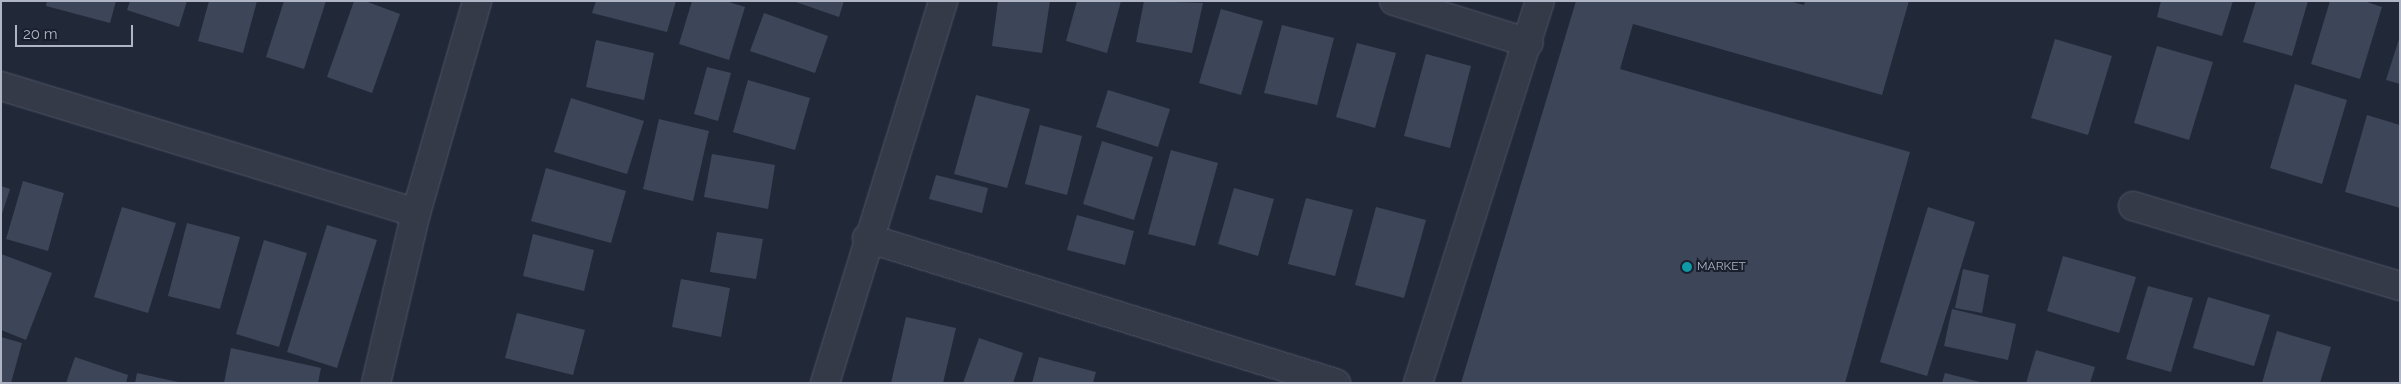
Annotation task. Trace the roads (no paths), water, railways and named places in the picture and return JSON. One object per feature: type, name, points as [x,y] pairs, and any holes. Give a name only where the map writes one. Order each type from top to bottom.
[{"type":"street","points":[[376,383],[416,213],[477,1]]},
{"type":"street","points":[[824,383],[867,238],[943,1]]},
{"type":"street","points":[[1394,1],[1529,43]]},
{"type":"street","points":[[1418,383],[1529,43],[1540,1]]},
{"type":"street","points":[[1,86],[416,213]]},
{"type":"street","points":[[2133,206],[2400,286]]},
{"type":"street","points":[[867,238],[1336,383]]},
{"type":"place","name":"MARKET","points":[[1687,267]]}]
